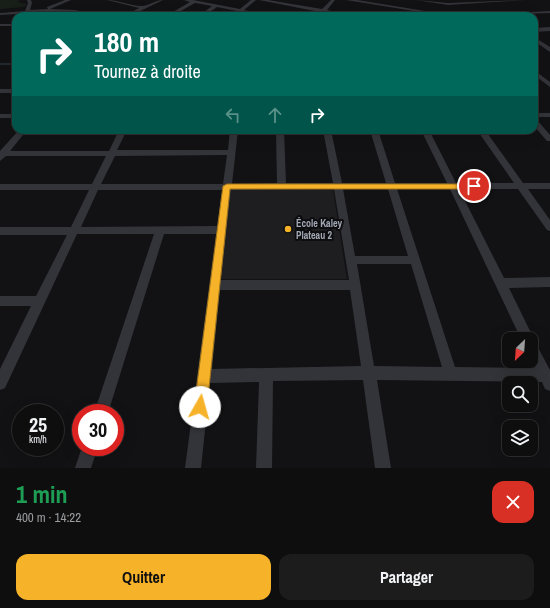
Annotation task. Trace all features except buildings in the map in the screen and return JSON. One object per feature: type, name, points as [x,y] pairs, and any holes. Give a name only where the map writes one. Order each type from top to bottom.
[{"type":"street","points":[[29,0],[30,3],[27,12],[42,10],[70,10],[81,12]]},
{"type":"street","points":[[42,10],[69,0]]},
{"type":"street","points":[[109,0],[144,8]]},
{"type":"street","points":[[135,12],[161,0]]},
{"type":"street","points":[[186,0],[250,12]]},
{"type":"street","points":[[241,10],[254,0]]},
{"type":"street","points":[[261,0],[329,12]]},
{"type":"street","points":[[323,11],[333,0]]},
{"type":"street","points":[[348,0],[408,7],[434,12]]},
{"type":"street","points":[[418,0],[448,4],[477,1],[524,0]]},
{"type":"street","points":[[443,0],[453,8]]},
{"type":"street","points":[[477,1],[485,6]]},
{"type":"street","points":[[175,12],[194,2]]},
{"type":"street","points":[[207,12],[216,6]]},
{"type":"street","points":[[406,12],[408,7]]},
{"type":"street","points":[[538,13],[550,12]]},
{"type":"street","points":[[0,14],[12,13]]},
{"type":"street","points":[[0,24],[12,25]]},
{"type":"street","points":[[538,30],[550,29]]},
{"type":"street","points":[[538,42],[550,50]]},
{"type":"street","points":[[538,76],[550,74]]},
{"type":"street","points":[[538,78],[548,83]]},
{"type":"street","points":[[0,91],[12,91]]},
{"type":"street","points":[[538,114],[550,115]]},
{"type":"street","points":[[0,116],[12,116]]},
{"type":"street","points":[[538,126],[550,138]]},
{"type":"street","points":[[1,156],[20,134]]},
{"type":"street","points":[[1,377],[40,301],[121,134]]},
{"type":"street","points":[[193,468],[233,134]]},
{"type":"street","points":[[280,134],[282,186]]},
{"type":"street","points":[[328,134],[351,260],[383,468]]},
{"type":"street","points":[[375,134],[451,374]]},
{"type":"street","points":[[427,134],[524,332]]},
{"type":"street","points":[[484,134],[550,227]]},
{"type":"street","points":[[1,156],[231,152]]},
{"type":"street","points":[[0,187],[550,186]]},
{"type":"street","points":[[1,233],[222,230]]},
{"type":"street","points":[[104,404],[160,231]]},
{"type":"street","points":[[351,260],[416,260]]},
{"type":"street","points":[[500,283],[550,282]]},
{"type":"street","points":[[216,285],[355,285]]},
{"type":"street","points":[[0,301],[40,301]]},
{"type":"street","points":[[538,360],[548,379]]},
{"type":"street","points":[[204,376],[368,373],[451,374],[548,379]]},
{"type":"street","points":[[264,468],[266,374]]},
{"type":"street","points":[[83,468],[87,456]]},
{"type":"shaded area","points":[[0,0],[20,0],[17,2],[27,4],[24,7],[0,9]]},
{"type":"shaded area","points":[[231,190],[333,190],[347,279],[221,279]]},
{"type":"waterway","points":[[0,64],[12,64]]},
{"type":"place","name":"École Kaley Plateau 2","points":[[288,229]]},
{"type":"route","points":[[200,407],[227,186],[474,186]]}]
